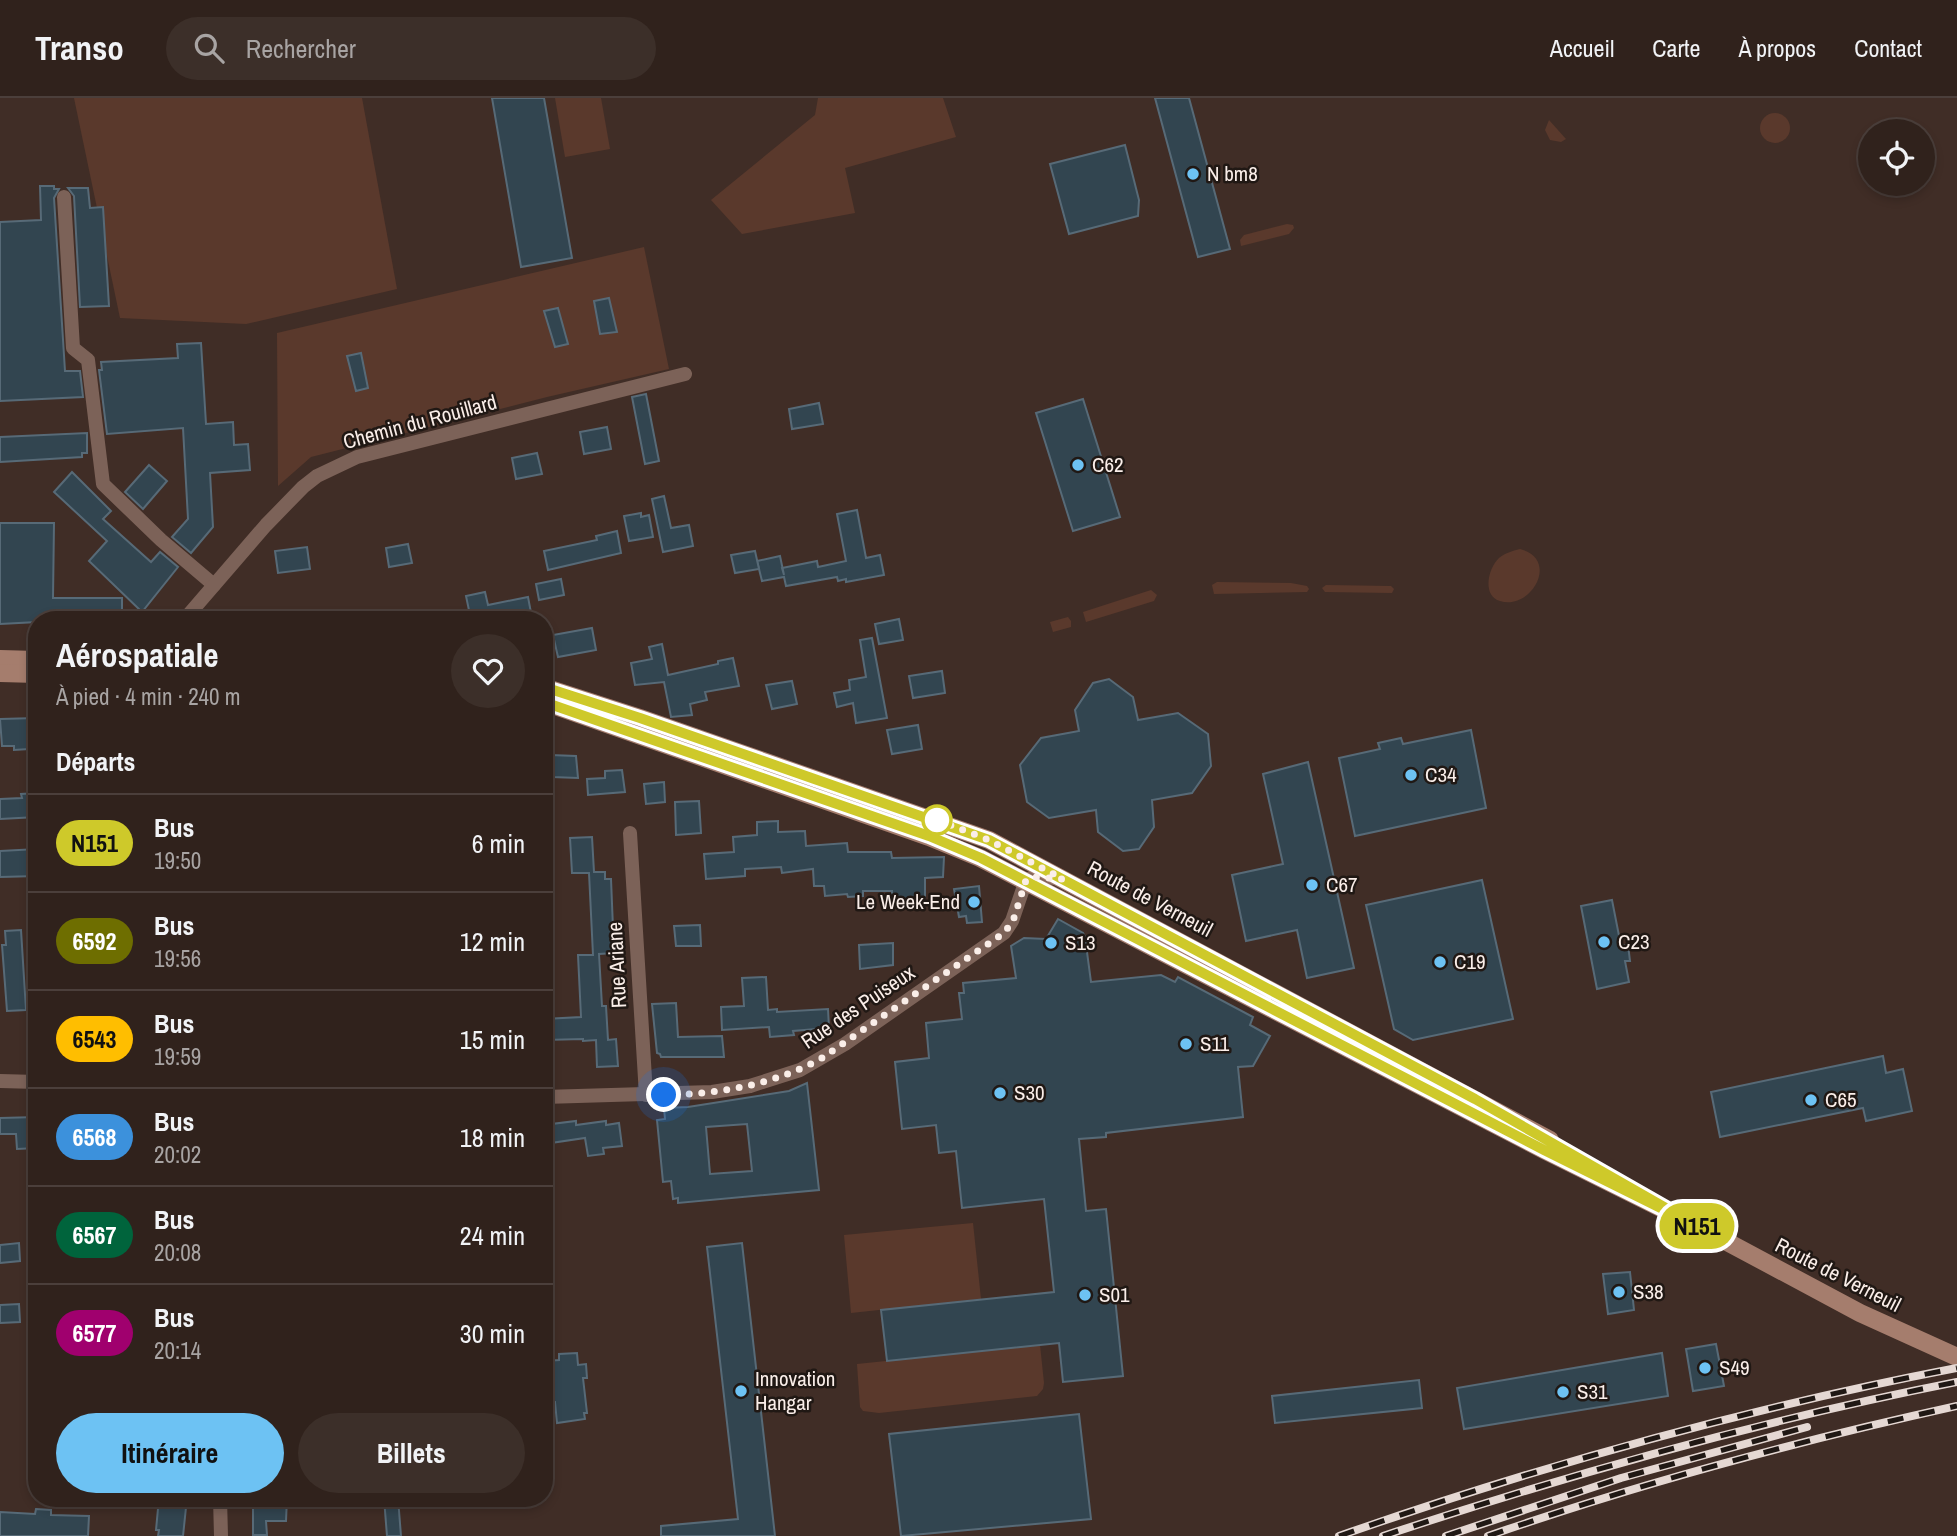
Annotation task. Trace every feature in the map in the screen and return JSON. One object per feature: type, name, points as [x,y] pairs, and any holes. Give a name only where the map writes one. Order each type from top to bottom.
[{"type":"main road","points":[[0,659],[28,660]]},
{"type":"main road","points":[[0,673],[28,674]]},
{"type":"main road","name":"Route de Verneuil","points":[[553,690],[966,830],[1486,1105],[1701,1228],[1860,1313],[1957,1357]]},
{"type":"main road","name":"Route de Verneuil","points":[[553,705],[929,836],[981,858],[1544,1150],[1701,1228]]},
{"type":"street","points":[[64,197],[72,348],[88,360],[103,484],[161,540],[214,585]]},
{"type":"street","name":"Chemin du Rouillard","points":[[192,611],[303,487],[317,476],[357,457],[685,374]]},
{"type":"street","name":"Rue Ariane","points":[[630,833],[646,1095]]},
{"type":"street","points":[[1026,880],[1035,877],[1063,879]]},
{"type":"street","name":"Rue des Puiseux","points":[[553,1097],[712,1092],[750,1086],[800,1070],[822,1058],[1004,933],[1013,921],[1026,880]]},
{"type":"street","points":[[0,1081],[28,1082]]},
{"type":"street","points":[[220,1507],[220,1536]]},
{"type":"shaded area","points":[[74,98],[362,98],[397,289],[246,324],[120,318]]},
{"type":"shaded area","points":[[555,98],[601,98],[610,149],[565,157]]},
{"type":"shaded area","points":[[818,98],[943,98],[956,137],[845,168],[855,213],[742,234],[711,200],[815,115]]},
{"type":"shaded area","points":[[1775,113],[1786,117],[1790,128],[1786,139],[1775,143],[1764,139],[1760,128],[1764,117]]},
{"type":"shaded area","points":[[1549,120],[1566,139],[1561,142],[1550,140],[1545,130]]},
{"type":"shaded area","points":[[1287,224],[1293,225],[1294,228],[1289,234],[1241,246],[1240,240],[1244,235]]},
{"type":"shaded area","points":[[644,247],[669,369],[311,457],[278,486],[277,333]]},
{"type":"shaded area","points":[[1520,549],[1532,555],[1538,563],[1540,573],[1537,583],[1522,599],[1500,601],[1490,593],[1492,568],[1501,556]]},
{"type":"shaded area","points":[[1217,582],[1291,583],[1307,586],[1309,589],[1307,592],[1214,594],[1212,585]]},
{"type":"shaded area","points":[[1326,585],[1391,586],[1394,589],[1392,593],[1325,592],[1322,588]]},
{"type":"shaded area","points":[[1151,590],[1157,595],[1154,601],[1086,622],[1083,612]]},
{"type":"shaded area","points":[[1068,617],[1071,627],[1053,632],[1050,622]]},
{"type":"shaded area","points":[[973,1223],[981,1299],[851,1313],[844,1235]]},
{"type":"shaded area","points":[[1040,1345],[1044,1383],[1037,1396],[879,1413],[863,1411],[860,1407],[857,1364]]},
{"type":"building","points":[[492,98],[544,98],[572,258],[521,267]]},
{"type":"building","name":"N bm8","points":[[1155,98],[1189,98],[1230,249],[1198,257]]},
{"type":"building","points":[[1125,145],[1139,200],[1138,216],[1069,234],[1050,164]]},
{"type":"building","points":[[40,186],[54,186],[54,189],[59,189],[54,198],[65,371],[80,371],[83,397],[0,401],[0,222],[41,220]]},
{"type":"building","points":[[68,188],[88,188],[90,208],[103,207],[109,306],[80,307],[74,196]]},
{"type":"building","points":[[609,298],[617,332],[600,334],[594,301]]},
{"type":"building","points":[[558,308],[568,344],[555,347],[544,311]]},
{"type":"building","points":[[201,343],[206,424],[233,422],[234,445],[248,444],[250,470],[210,473],[213,527],[191,553],[172,537],[188,519],[183,428],[107,434],[99,370],[102,370],[101,362],[178,358],[177,344]]},
{"type":"building","points":[[361,353],[368,388],[356,391],[347,356]]},
{"type":"building","points":[[646,394],[659,461],[645,464],[632,397]]},
{"type":"building","name":"C62","points":[[1083,399],[1120,517],[1073,531],[1036,413]]},
{"type":"building","points":[[819,403],[823,424],[792,429],[789,409]]},
{"type":"building","points":[[607,427],[611,449],[584,454],[580,432]]},
{"type":"building","points":[[87,433],[87,453],[82,453],[82,457],[0,462],[0,437]]},
{"type":"building","points":[[537,453],[542,474],[516,479],[512,458]]},
{"type":"building","points":[[149,465],[167,481],[143,509],[125,492]]},
{"type":"building","points":[[72,472],[111,511],[103,519],[151,562],[160,552],[178,567],[143,611],[89,561],[107,541],[54,492]]},
{"type":"building","points":[[664,496],[671,528],[689,525],[693,546],[663,552],[652,499]]},
{"type":"building","points":[[857,510],[866,558],[880,555],[884,575],[846,582],[846,579],[838,581],[837,577],[786,586],[784,577],[762,581],[757,561],[780,556],[783,568],[817,561],[818,567],[846,561],[837,514]]},
{"type":"building","points":[[641,513],[641,517],[649,515],[653,537],[629,541],[624,516]]},
{"type":"building","points":[[0,523],[54,523],[53,598],[122,598],[122,611],[28,611],[28,622],[0,624]]},
{"type":"building","points":[[617,531],[621,553],[548,570],[544,551],[597,540],[596,536]]},
{"type":"building","points":[[408,544],[412,563],[389,567],[386,548]]},
{"type":"building","points":[[307,547],[310,569],[278,573],[275,551]]},
{"type":"building","points":[[755,551],[759,569],[735,573],[731,555]]},
{"type":"building","points":[[561,579],[564,595],[539,600],[536,584]]},
{"type":"building","points":[[485,592],[488,605],[528,597],[531,611],[469,611],[466,596]]},
{"type":"building","points":[[899,619],[903,640],[879,644],[875,624]]},
{"type":"building","points":[[592,628],[596,650],[558,657],[553,635]]},
{"type":"building","points":[[872,638],[887,718],[856,723],[853,703],[837,707],[834,693],[850,690],[849,680],[866,677],[860,640]]},
{"type":"building","points":[[662,644],[668,675],[733,658],[739,686],[705,692],[707,700],[690,704],[692,715],[671,717],[664,682],[635,685],[631,663],[652,659],[649,647]]},
{"type":"building","points":[[942,671],[945,693],[913,698],[909,676]]},
{"type":"building","points":[[1109,679],[1133,697],[1138,720],[1178,713],[1208,734],[1211,766],[1192,793],[1152,800],[1154,827],[1139,849],[1123,851],[1098,832],[1096,810],[1049,818],[1027,802],[1020,765],[1041,738],[1079,731],[1075,710],[1093,683]]},
{"type":"building","points":[[792,681],[797,704],[772,709],[766,685]]},
{"type":"building","points":[[28,718],[28,749],[14,750],[14,746],[2,746],[0,719]]},
{"type":"building","points":[[918,725],[922,749],[892,754],[887,730]]},
{"type":"building","name":"C34","points":[[1471,730],[1486,808],[1355,836],[1339,758],[1380,749],[1378,743],[1401,738],[1403,744]]},
{"type":"building","points":[[553,755],[576,756],[578,778],[553,777]]},
{"type":"building","name":"C67","points":[[1308,762],[1354,968],[1307,978],[1297,930],[1246,941],[1232,875],[1283,864],[1263,774]]},
{"type":"building","points":[[622,770],[625,792],[588,795],[587,779],[605,778],[605,771]]},
{"type":"building","points":[[664,782],[665,802],[646,804],[644,784]]},
{"type":"building","points":[[21,794],[28,794],[28,817],[0,819],[0,799],[22,798]]},
{"type":"building","points":[[699,801],[701,833],[676,835],[675,802]]},
{"type":"building","points":[[778,821],[778,832],[805,831],[806,846],[847,843],[848,852],[891,852],[892,858],[944,857],[943,877],[925,878],[925,898],[892,900],[892,891],[863,891],[863,896],[825,896],[824,886],[814,886],[813,869],[782,873],[781,867],[745,869],[745,876],[706,879],[704,854],[734,852],[733,837],[757,835],[757,822]]},
{"type":"building","points":[[592,837],[594,872],[605,872],[605,879],[611,879],[614,953],[599,954],[602,1006],[606,1006],[608,1040],[616,1039],[618,1066],[597,1067],[596,1040],[553,1040],[553,1019],[581,1017],[578,955],[593,955],[589,873],[572,873],[570,838]]},
{"type":"building","points":[[28,849],[28,876],[0,877],[0,851]]},
{"type":"building","name":"C19","points":[[1482,880],[1513,1019],[1413,1040],[1394,1029],[1366,905]]},
{"type":"building","points":[[979,886],[982,922],[967,923],[966,916],[959,917],[954,889]]},
{"type":"building","name":"C23","points":[[1612,900],[1621,946],[1628,945],[1630,961],[1625,961],[1629,982],[1597,989],[1581,906]]},
{"type":"building","points":[[1058,919],[1083,933],[1091,982],[1161,975],[1175,982],[1178,977],[1253,1017],[1250,1025],[1270,1036],[1253,1066],[1238,1067],[1243,1117],[1106,1133],[1106,1137],[1079,1139],[1086,1211],[1106,1209],[1123,1376],[1063,1382],[1059,1343],[887,1361],[881,1310],[1054,1292],[1044,1199],[962,1208],[956,1151],[939,1153],[936,1125],[902,1129],[895,1062],[929,1058],[926,1023],[962,1019],[959,993],[964,993],[963,983],[1016,978],[1011,946],[1024,938],[1046,939]]},
{"type":"building","points":[[700,925],[701,946],[676,946],[674,926]]},
{"type":"building","points":[[21,930],[26,1010],[7,1011],[2,945],[6,945],[5,931]]},
{"type":"building","points":[[893,943],[893,965],[860,969],[859,945]]},
{"type":"building","points":[[766,977],[768,1010],[777,1009],[777,1012],[828,1009],[829,1028],[793,1031],[794,1035],[770,1037],[769,1027],[722,1030],[721,1007],[744,1006],[742,978]]},
{"type":"building","points":[[676,1003],[678,1037],[722,1036],[724,1057],[661,1057],[657,1053],[652,1004]]},
{"type":"building","name":"C65","points":[[1883,1056],[1886,1073],[1903,1069],[1912,1111],[1866,1121],[1863,1108],[1720,1137],[1711,1092]]},
{"type":"building","points":[[807,1083],[819,1190],[678,1203],[678,1198],[673,1199],[671,1181],[663,1182],[657,1120],[665,1119],[664,1108],[688,1107],[789,1091]],"holes":[[[747,1124],[752,1171],[710,1174],[706,1127]]]},
{"type":"building","points":[[28,1117],[28,1148],[17,1149],[16,1134],[0,1134],[0,1118]]},
{"type":"building","points":[[576,1121],[576,1125],[606,1121],[606,1125],[619,1123],[622,1146],[603,1148],[604,1154],[588,1156],[585,1138],[553,1143],[553,1124]]},
{"type":"building","points":[[19,1243],[20,1261],[0,1263],[0,1245]]},
{"type":"building","name":"Innovation Hangar","points":[[742,1243],[775,1536],[661,1536],[661,1526],[738,1519],[707,1247]]},
{"type":"building","name":"S38","points":[[1630,1272],[1634,1310],[1608,1314],[1603,1274]]},
{"type":"building","points":[[19,1304],[20,1322],[0,1323],[0,1305]]},
{"type":"building","name":"S49","points":[[1716,1344],[1724,1386],[1693,1391],[1686,1349]]},
{"type":"building","points":[[577,1353],[578,1365],[586,1364],[587,1378],[583,1378],[587,1413],[584,1413],[585,1419],[557,1423],[553,1402],[553,1360],[559,1360],[559,1354]]},
{"type":"building","name":"S31","points":[[1662,1353],[1668,1396],[1464,1429],[1457,1388]]},
{"type":"building","points":[[1419,1380],[1422,1408],[1275,1423],[1272,1396]]},
{"type":"building","points":[[1079,1414],[1091,1519],[901,1536],[889,1434]]},
{"type":"building","points":[[158,1507],[186,1507],[183,1536],[158,1536],[159,1530],[156,1530]]},
{"type":"building","points":[[253,1507],[287,1507],[286,1521],[266,1521],[267,1535],[253,1535]]},
{"type":"building","points":[[385,1507],[399,1507],[401,1536],[387,1536]]},
{"type":"building","points":[[36,1509],[51,1510],[51,1515],[89,1516],[88,1536],[0,1536],[0,1512],[35,1514]]},
{"type":"railway","points":[[1339,1536],[1491,1486],[1645,1441],[1801,1401],[1957,1368]]},
{"type":"railway","points":[[1383,1536],[1524,1491],[1667,1450],[1812,1413],[1957,1382]]},
{"type":"railway","points":[[1488,1536],[1603,1498],[1720,1464],[1957,1406]]},
{"type":"railway","points":[[1446,1536],[1621,1478],[1807,1427]]},
{"type":"bus line","name":"N151","points":[[553,690],[989,840],[1475,1099],[1701,1228],[1544,1150],[955,846],[553,705]]},
{"type":"place","name":"N bm8","points":[[1193,174]]},
{"type":"place","name":"C62","points":[[1078,465]]},
{"type":"place","name":"C34","points":[[1411,775]]},
{"type":"place","name":"C67","points":[[1312,885]]},
{"type":"place","name":"Le Week-End","points":[[974,902]]},
{"type":"place","name":"C23","points":[[1604,942]]},
{"type":"place","name":"S13","points":[[1051,943]]},
{"type":"place","name":"C19","points":[[1440,962]]},
{"type":"place","name":"S11","points":[[1186,1044]]},
{"type":"place","name":"S30","points":[[1000,1093]]},
{"type":"place","name":"C65","points":[[1811,1100]]},
{"type":"place","name":"S38","points":[[1619,1292]]},
{"type":"place","name":"S01","points":[[1085,1295]]},
{"type":"place","name":"S49","points":[[1705,1368]]},
{"type":"place","name":"Innovation Hangar","points":[[741,1391]]},
{"type":"place","name":"S31","points":[[1563,1392]]},
{"type":"route","points":[[664,1095],[750,1086],[800,1070],[845,1044],[1004,933],[1013,921],[1026,880],[1035,877],[1063,879],[989,840],[937,820]]}]
